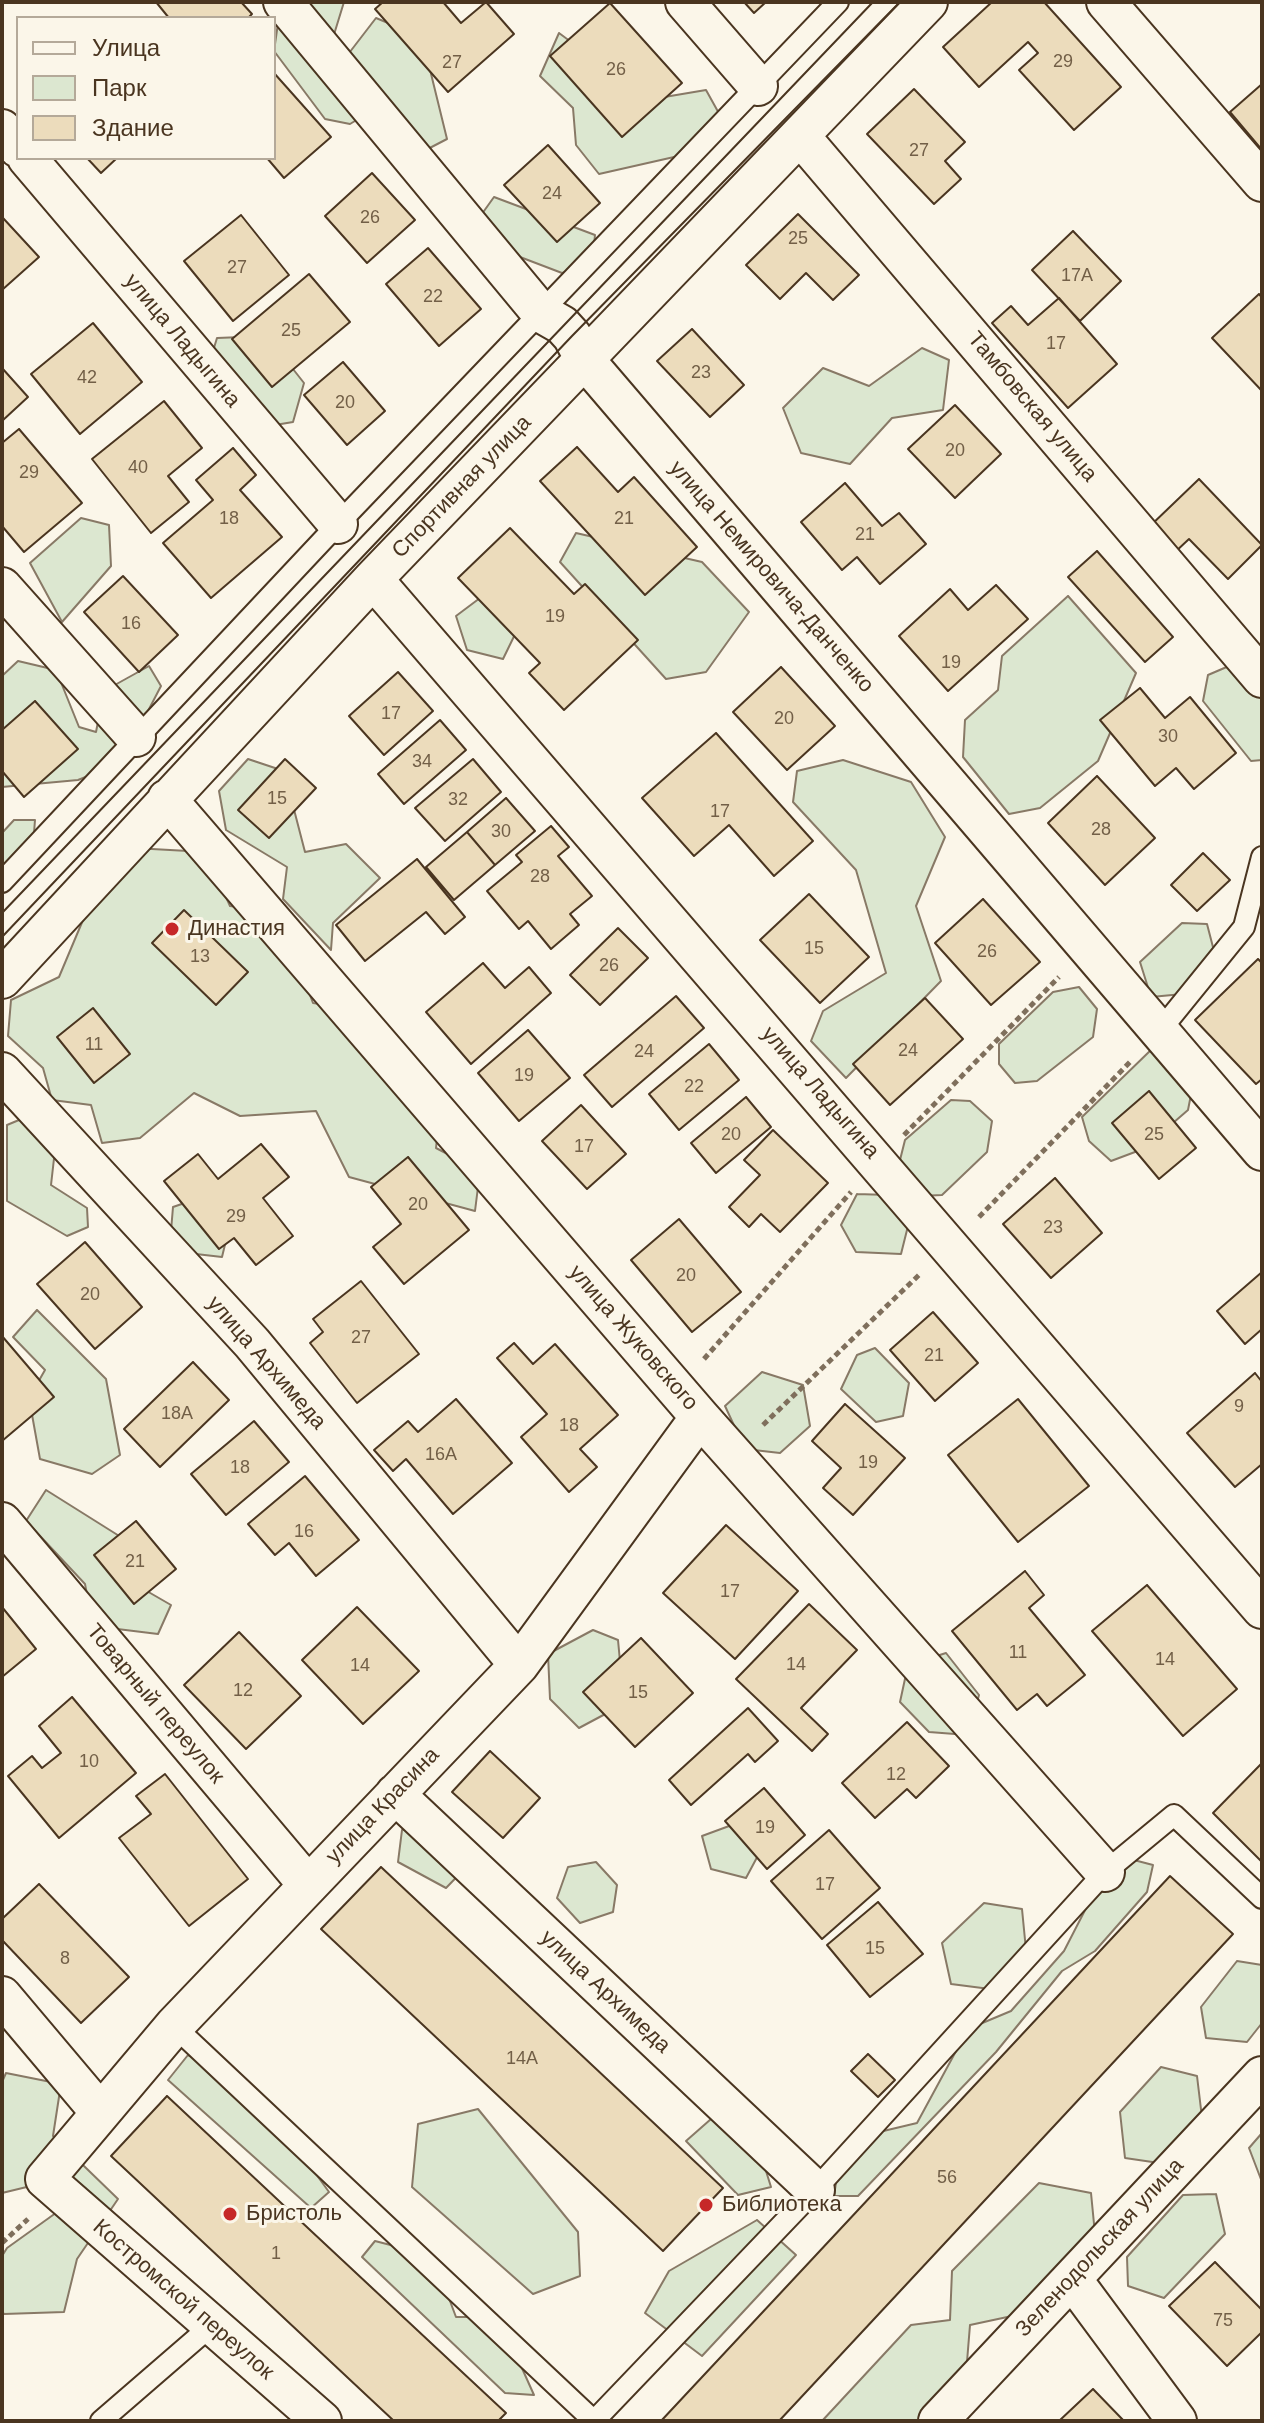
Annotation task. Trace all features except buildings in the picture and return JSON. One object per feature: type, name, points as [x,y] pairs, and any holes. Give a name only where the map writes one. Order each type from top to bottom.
[{"type":"street","name":"улица Немировича-Данченко","points":[[283,2],[541,313],[562,325],[585,360],[1262,1151]]},
{"type":"street","points":[[685,2],[758,86]]},
{"type":"street","name":"Спортивная улица","points":[[2,979],[373,579],[928,2]]},
{"type":"street","points":[[1106,2],[1262,182]]},
{"type":"street","points":[[2,129],[16,146]]},
{"type":"street","name":"Тамбовская улица","points":[[801,137],[1262,678]]},
{"type":"street","name":"улица Ладыгина","points":[[29,160],[338,524]]},
{"type":"street","name":"улица Ладыгина","points":[[373,579],[1262,1609]]},
{"type":"street","points":[[2,587],[136,737]]},
{"type":"street","name":"улица Жуковского","points":[[167,799],[700,1417],[1105,1872]]},
{"type":"street","name":"улица Архимеда","points":[[2,1072],[252,1343],[519,1665]]},
{"type":"street","name":"улица Красина","points":[[45,2179],[99,2111],[174,2026],[519,1665],[700,1417]]},
{"type":"street","name":"Товарный переулок","points":[[2,1522],[308,1885]]},
{"type":"street","name":"улица Архимеда","points":[[395,1794],[815,2190]]},
{"type":"street","points":[[2,1996],[99,2111]]},
{"type":"street","name":"Зеленодольская улица","points":[[938,2421],[1262,2076]]},
{"type":"street","name":"Костромской переулок","points":[[45,2179],[322,2421]]},
{"type":"street","points":[[1072,2279],[1177,2421]]},
{"type":"lane","points":[[2,882],[338,524],[838,2]]},
{"type":"lane","points":[[1158,1033],[1244,927],[1262,857]]},
{"type":"lane","points":[[174,2026],[594,2421],[815,2190],[1105,1872],[1174,1815],[1262,1898]]},
{"type":"lane","points":[[101,2421],[212,2325]]},
{"type":"green space","points":[[281,2],[344,2],[332,41],[346,57],[376,18],[422,37],[447,139],[422,152],[381,105],[350,124],[325,119],[276,54]]},
{"type":"green space","points":[[559,33],[602,65],[605,107],[706,90],[721,117],[705,150],[599,174],[576,145],[573,108],[540,76]]},
{"type":"green space","points":[[494,197],[595,235],[592,265],[562,273],[499,249],[479,218]]},
{"type":"green space","points":[[267,336],[304,383],[293,422],[263,427],[209,364],[217,338]]},
{"type":"green space","points":[[922,348],[949,360],[943,410],[892,418],[850,464],[801,453],[783,408],[823,368],[869,386]]},
{"type":"green space","points":[[81,518],[109,525],[111,566],[62,622],[30,563]]},
{"type":"green space","points":[[576,533],[702,562],[749,612],[706,672],[666,679],[560,562]]},
{"type":"green space","points":[[484,595],[521,622],[503,659],[467,650],[456,616]]},
{"type":"green space","points":[[1068,596],[1136,673],[1098,761],[1040,808],[1009,814],[963,757],[965,720],[998,690],[1002,656]]},
{"type":"green space","points":[[18,661],[56,670],[79,727],[96,732],[104,691],[149,666],[161,686],[121,763],[78,780],[2,787],[2,676]]},
{"type":"green space","points":[[1236,663],[1262,692],[1262,760],[1251,761],[1203,701],[1208,675]]},
{"type":"green space","points":[[248,759],[284,771],[305,852],[346,844],[380,878],[333,923],[331,950],[283,899],[287,867],[226,830],[219,791]]},
{"type":"green space","points":[[843,760],[911,782],[945,837],[916,906],[941,981],[846,1078],[811,1041],[823,1011],[886,973],[856,870],[793,802],[797,771]]},
{"type":"green space","points":[[14,820],[35,820],[33,846],[2,874],[2,833]]},
{"type":"green space","points":[[134,848],[206,852],[230,906],[259,910],[293,951],[313,1003],[339,1007],[439,1120],[436,1148],[480,1171],[475,1211],[349,1177],[316,1111],[240,1116],[194,1093],[140,1138],[102,1143],[91,1105],[52,1100],[43,1068],[8,1036],[11,1000],[59,977],[83,920]]},
{"type":"green space","points":[[1182,923],[1207,924],[1214,951],[1183,994],[1151,997],[1140,962]]},
{"type":"green space","points":[[1079,987],[1097,1009],[1093,1037],[1037,1081],[1015,1083],[999,1064],[999,1044],[1053,992]]},
{"type":"green space","points":[[1154,1047],[1196,1069],[1188,1110],[1143,1149],[1111,1161],[1089,1141],[1082,1117]]},
{"type":"green space","points":[[951,1100],[970,1101],[992,1121],[987,1152],[942,1195],[920,1196],[898,1168],[905,1140]]},
{"type":"green space","points":[[31,1115],[56,1141],[51,1185],[87,1208],[88,1227],[67,1236],[7,1201],[7,1125]]},
{"type":"green space","points":[[857,1194],[888,1195],[909,1222],[901,1254],[856,1252],[841,1225]]},
{"type":"green space","points":[[205,1196],[229,1228],[222,1257],[196,1254],[171,1231],[173,1207]]},
{"type":"green space","points":[[37,1310],[106,1379],[120,1455],[92,1474],[40,1459],[29,1398],[45,1370],[13,1337]]},
{"type":"green space","points":[[875,1348],[909,1383],[903,1416],[876,1422],[841,1389],[857,1355]]},
{"type":"green space","points":[[762,1372],[803,1385],[810,1426],[780,1453],[745,1449],[725,1406]]},
{"type":"green space","points":[[46,1490],[124,1539],[126,1579],[171,1605],[158,1634],[93,1626],[85,1584],[26,1521]]},
{"type":"green space","points":[[593,1630],[618,1640],[624,1704],[579,1728],[550,1699],[548,1654]]},
{"type":"green space","points":[[946,1653],[979,1695],[968,1735],[929,1732],[900,1702],[908,1665]]},
{"type":"green space","points":[[440,1822],[475,1858],[446,1888],[398,1862],[402,1830]]},
{"type":"green space","points":[[740,1822],[762,1848],[746,1878],[711,1869],[702,1836]]},
{"type":"green space","points":[[1130,1859],[1153,1865],[1147,1892],[1095,1951],[1062,1971],[996,2052],[858,2196],[834,2196],[838,2169],[875,2133],[917,2123],[968,2029],[1011,2011],[1064,1951],[1099,1883]]},
{"type":"green space","points":[[596,1862],[617,1885],[613,1912],[580,1923],[557,1898],[568,1867]]},
{"type":"green space","points":[[984,1903],[1022,1909],[1026,1950],[990,1989],[951,1984],[942,1943]]},
{"type":"green space","points":[[1237,1961],[1262,1965],[1262,2023],[1247,2042],[1206,2038],[1201,2007]]},
{"type":"green space","points":[[188,2055],[250,2083],[329,2192],[311,2208],[168,2080]]},
{"type":"green space","points":[[1161,2067],[1197,2076],[1203,2126],[1166,2164],[1125,2158],[1120,2112]]},
{"type":"green space","points":[[6,2073],[61,2084],[53,2136],[118,2199],[77,2259],[64,2312],[4,2314],[2,2311],[2,2256],[7,2248],[60,2210],[39,2184],[2,2193],[2,2082]]},
{"type":"green space","points":[[478,2109],[578,2232],[580,2276],[533,2294],[412,2187],[418,2124]]},
{"type":"green space","points":[[711,2119],[761,2155],[771,2187],[738,2195],[686,2141]]},
{"type":"green space","points":[[1262,2133],[1262,2182],[1249,2148]]},
{"type":"green space","points":[[1039,2183],[1091,2193],[1095,2234],[1026,2313],[970,2325],[966,2374],[922,2421],[822,2421],[911,2325],[950,2320],[952,2271]]},
{"type":"green space","points":[[1216,2194],[1225,2234],[1164,2298],[1128,2286],[1127,2257],[1183,2195]]},
{"type":"green space","points":[[757,2220],[796,2255],[702,2356],[645,2313],[669,2271]]},
{"type":"green space","points":[[375,2241],[433,2256],[456,2317],[499,2317],[534,2395],[505,2393],[362,2257]]},
{"type":"tram line","points":[[2,913],[873,2]]},
{"type":"tram line","points":[[2,937],[572,336],[900,2]]},
{"type":"place","name":"Династия","points":[[172,929]]},
{"type":"place","name":"Библиотека","points":[[706,2205]]},
{"type":"place","name":"Бристоль","points":[[230,2214]]}]
